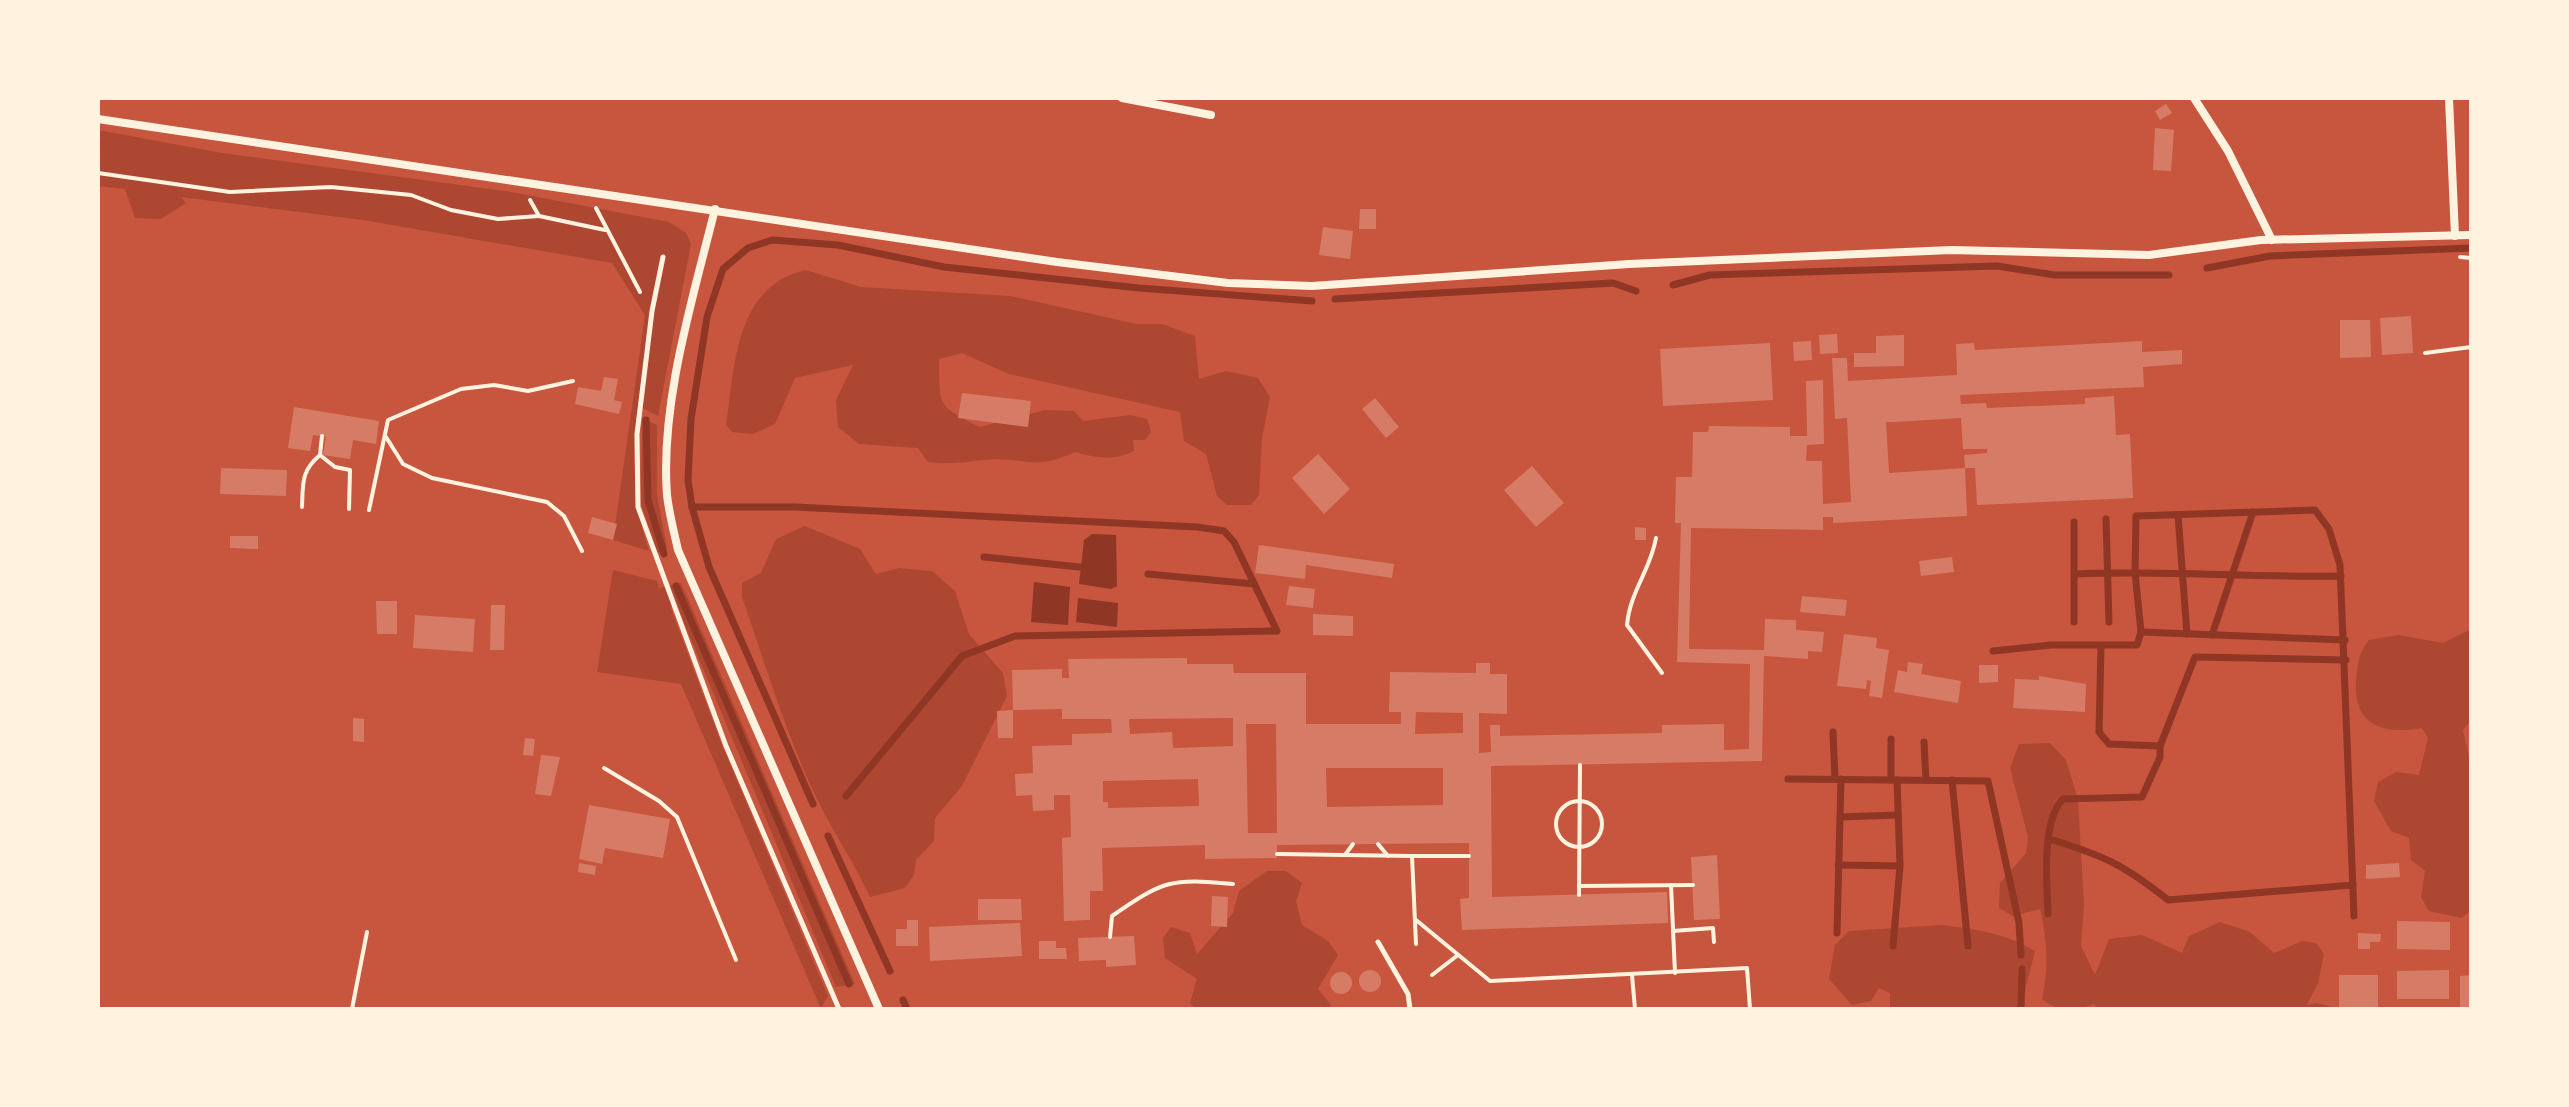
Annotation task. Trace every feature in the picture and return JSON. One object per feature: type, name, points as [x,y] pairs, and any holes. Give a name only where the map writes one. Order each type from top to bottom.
[{"type":"street","points":[[1122,98],[1211,115]]},
{"type":"street","points":[[2194,98],[2228,151],[2272,240]]},
{"type":"street","points":[[2449,98],[2455,236]]},
{"type":"street","points":[[98,119],[1072,264],[1228,283],[1312,286],[1629,264],[1951,250],[2149,255],[2272,240],[2471,235]]},
{"type":"street","points":[[715,209],[685,334],[670,424],[667,495],[678,550],[879,1009]]},
{"type":"lane","points":[[663,257],[652,311],[637,434],[638,507],[726,746],[839,1009]]},
{"type":"lane","points":[[1378,942],[1408,994],[1410,1009]]},
{"type":"path","points":[[98,173],[230,192],[331,187],[411,195],[451,210],[498,219],[539,216],[605,230]]},
{"type":"path","points":[[518,181],[539,216]]},
{"type":"path","points":[[588,191],[605,230],[652,311]]},
{"type":"path","points":[[2460,257],[2471,258]]},
{"type":"path","points":[[2425,353],[2471,347]]},
{"type":"path","points":[[369,510],[388,420],[461,389],[494,385],[528,391],[573,381]]},
{"type":"path","points":[[385,435],[403,464],[432,478],[547,502],[564,516],[582,551]]},
{"type":"path","points":[[302,507],[302,477],[306,467],[320,455],[322,436]]},
{"type":"path","points":[[320,455],[335,467],[350,470],[349,509]]},
{"type":"path","points":[[1656,538],[1653,556],[1629,602],[1627,625],[1662,673]]},
{"type":"path","points":[[1579,895],[1580,765]]},
{"type":"path","points":[[604,768],[659,801],[677,817],[736,960]]},
{"type":"path","points":[[1580,801],[1597,809],[1602,823],[1597,838],[1579,847],[1564,841],[1556,824],[1563,807],[1580,801]]},
{"type":"path","points":[[1345,855],[1353,844]]},
{"type":"path","points":[[1378,844],[1388,856]]},
{"type":"path","points":[[1277,854],[1469,856]]},
{"type":"path","points":[[1412,856],[1416,944]]},
{"type":"path","points":[[1110,937],[1112,916],[1158,887],[1181,879],[1233,884]]},
{"type":"path","points":[[1671,885],[1675,973]]},
{"type":"path","points":[[1579,886],[1693,885]]},
{"type":"path","points":[[1416,920],[1490,981],[1747,968],[1750,1009]]},
{"type":"path","points":[[1673,931],[1713,928],[1714,942]]},
{"type":"path","points":[[352,1009],[367,932]]},
{"type":"path","points":[[1432,975],[1458,955]]},
{"type":"path","points":[[1632,975],[1635,1009]]},
{"type":"shaded area","points":[[98,130],[222,153],[511,192],[669,222],[686,233],[691,244],[658,416],[638,406],[634,443],[635,479],[649,551],[613,540],[645,315],[612,263],[363,220],[181,197],[186,203],[161,219],[135,218],[125,189],[98,186]]},
{"type":"shaded area","points":[[806,270],[861,287],[1010,296],[1137,324],[1162,324],[1195,336],[1199,379],[1226,371],[1258,378],[1270,397],[1262,438],[1259,495],[1251,505],[1227,505],[1217,496],[1206,454],[1184,441],[1180,412],[1009,374],[962,353],[939,359],[941,396],[943,403],[955,414],[980,427],[1045,410],[1074,411],[1083,421],[1130,415],[1147,419],[1151,432],[1145,440],[1133,440],[1134,451],[1112,457],[1075,452],[1039,462],[998,459],[928,462],[918,448],[859,444],[838,427],[836,400],[853,365],[795,378],[775,424],[753,434],[732,432],[726,425],[732,379],[742,332],[751,311],[764,293],[782,279]]},
{"type":"shaded area","points":[[642,418],[657,425],[657,495],[667,548],[664,554],[657,552],[641,504]]},
{"type":"shaded area","points":[[805,526],[860,549],[876,574],[899,568],[932,571],[955,591],[969,634],[1003,673],[1007,696],[962,786],[935,818],[934,841],[916,860],[914,875],[905,888],[870,897],[808,780],[742,597],[742,583],[761,573],[776,539]]},
{"type":"shaded area","points":[[1092,534],[1116,535],[1117,586],[1111,589],[1079,584],[1084,540]]},
{"type":"shaded area","points":[[613,570],[657,581],[659,588],[681,583],[855,984],[836,987],[677,606],[670,606],[720,740],[828,996],[821,1009],[681,684],[597,672]]},
{"type":"shaded area","points":[[1034,582],[1070,587],[1068,625],[1031,622]]},
{"type":"shaded area","points":[[1078,598],[1118,603],[1117,627],[1076,622]]},
{"type":"shaded area","points":[[2471,629],[2471,720],[2463,730],[2471,766],[2471,910],[2462,918],[2429,911],[2421,897],[2425,871],[2411,860],[2409,838],[2391,831],[2374,801],[2378,782],[2396,772],[2419,775],[2428,738],[2422,728],[2395,730],[2373,724],[2360,708],[2356,681],[2361,654],[2369,640],[2398,635],[2443,643]]},
{"type":"shaded area","points":[[2050,743],[2066,760],[2078,799],[2084,904],[2081,946],[2095,975],[2109,939],[2142,935],[2182,953],[2189,936],[2220,922],[2250,932],[2274,953],[2302,941],[2316,943],[2324,954],[2318,983],[2307,1005],[2316,1003],[2340,1009],[2098,1009],[2094,1004],[2066,1009],[2042,999],[2046,954],[2040,909],[2013,916],[1999,908],[2000,883],[2026,853],[2028,837],[2010,768],[2019,744]]},
{"type":"shaded area","points":[[1267,871],[1286,871],[1302,883],[1296,901],[1302,925],[1328,941],[1338,955],[1318,989],[1331,1005],[1329,1009],[1196,1009],[1190,1003],[1197,979],[1165,958],[1163,938],[1171,927],[1190,933],[1197,954],[1233,913],[1239,891]]},
{"type":"shaded area","points":[[1942,925],[2001,936],[2035,951],[2021,1006],[2013,1009],[1890,1009],[1890,993],[1879,988],[1871,1001],[1852,1005],[1829,979],[1835,945],[1849,931]]},
{"type":"building","points":[[2166,104],[2172,113],[2160,120],[2155,111]]},
{"type":"building","points":[[2155,128],[2174,130],[2171,171],[2153,170]]},
{"type":"building","points":[[1360,209],[1376,209],[1376,229],[1359,229]]},
{"type":"building","points":[[1323,227],[1353,231],[1350,259],[1319,255]]},
{"type":"building","points":[[2411,316],[2413,353],[2382,355],[2380,318]]},
{"type":"building","points":[[2340,320],[2370,320],[2371,357],[2340,358]]},
{"type":"building","points":[[1837,334],[1838,353],[1820,354],[1819,335]]},
{"type":"building","points":[[1904,335],[1904,366],[1854,367],[1854,353],[1876,353],[1876,336]]},
{"type":"building","points":[[1811,341],[1812,360],[1794,361],[1793,342]]},
{"type":"building","points":[[2142,341],[2142,352],[2182,350],[2182,364],[2143,367],[2144,387],[1960,395],[1961,404],[1986,403],[1987,408],[2085,404],[2085,398],[2114,396],[2116,435],[2130,434],[2133,498],[1977,505],[1975,468],[1965,468],[1967,516],[1833,523],[1833,517],[1823,517],[1823,530],[1691,528],[1689,649],[1764,650],[1765,619],[1796,620],[1796,630],[1824,632],[1822,652],[1808,651],[1808,659],[1764,656],[1762,761],[1491,766],[1492,897],[1667,892],[1668,923],[1462,930],[1460,899],[1469,898],[1469,843],[1277,845],[1277,858],[1205,859],[1205,845],[1102,848],[1103,891],[1090,891],[1090,920],[1064,921],[1062,838],[1071,837],[1070,795],[1054,795],[1054,810],[1033,811],[1032,795],[1016,796],[1015,774],[1033,773],[1032,746],[1072,745],[1072,734],[1112,733],[1111,719],[1062,719],[1062,709],[1013,710],[1012,670],[1062,669],[1062,678],[1069,678],[1068,659],[1187,658],[1187,664],[1233,664],[1234,673],[1306,673],[1306,724],[1401,724],[1401,712],[1389,712],[1390,672],[1476,673],[1476,663],[1490,663],[1490,674],[1507,674],[1507,714],[1479,713],[1479,753],[1491,752],[1490,725],[1500,725],[1500,736],[1662,733],[1662,725],[1724,724],[1724,750],[1749,749],[1750,664],[1677,662],[1681,523],[1675,523],[1676,477],[1692,477],[1693,432],[1708,432],[1709,426],[1790,427],[1790,436],[1807,436],[1806,381],[1823,380],[1824,444],[1807,445],[1806,461],[1822,461],[1823,504],[1851,502],[1847,418],[1835,419],[1832,358],[1847,358],[1848,381],[1957,375],[1956,344],[1974,343],[1975,350]],"holes":[[[1961,418],[1963,449],[1987,449],[1987,453],[1964,455],[1965,468],[1889,473],[1886,422]],[[1416,712],[1463,713],[1463,733],[1415,734]],[[1233,718],[1233,746],[1173,748],[1172,732],[1130,734],[1129,719]],[[1246,724],[1276,724],[1277,833],[1248,833]],[[1326,768],[1443,768],[1443,805],[1327,807]],[[1198,779],[1199,806],[1108,808],[1108,802],[1103,802],[1103,781]]]},
{"type":"building","points":[[1770,343],[1773,400],[1663,406],[1660,349]]},
{"type":"building","points":[[604,377],[618,379],[614,400],[622,402],[619,414],[575,404],[578,387],[601,391]]},
{"type":"building","points":[[962,393],[1031,401],[1028,427],[958,418]]},
{"type":"building","points":[[1375,398],[1399,427],[1386,438],[1362,409]]},
{"type":"building","points":[[294,407],[379,421],[376,444],[353,440],[350,459],[323,455],[326,437],[313,435],[310,451],[288,448]]},
{"type":"building","points":[[1318,454],[1350,489],[1324,514],[1292,478]]},
{"type":"building","points":[[1532,466],[1564,503],[1536,527],[1504,490]]},
{"type":"building","points":[[221,468],[287,470],[286,496],[220,494]]},
{"type":"building","points":[[592,517],[617,524],[613,540],[588,533]]},
{"type":"building","points":[[1635,527],[1646,528],[1646,540],[1635,540]]},
{"type":"building","points":[[230,536],[258,536],[258,549],[230,548]]},
{"type":"building","points":[[1259,545],[1394,564],[1392,578],[1306,565],[1305,579],[1255,573]]},
{"type":"building","points":[[1952,557],[1954,572],[1921,576],[1919,561]]},
{"type":"building","points":[[1289,586],[1315,589],[1313,608],[1286,605]]},
{"type":"building","points":[[1802,596],[1847,600],[1845,616],[1800,612]]},
{"type":"building","points":[[376,601],[397,601],[397,634],[377,634]]},
{"type":"building","points":[[491,605],[505,605],[504,650],[490,650]]},
{"type":"building","points":[[1313,614],[1353,616],[1353,636],[1313,635]]},
{"type":"building","points":[[415,615],[475,619],[473,652],[413,648]]},
{"type":"building","points":[[1844,634],[1877,638],[1876,648],[1889,650],[1882,698],[1869,696],[1871,681],[1867,680],[1866,689],[1837,686]]},
{"type":"building","points":[[1908,662],[1923,664],[1921,674],[1961,681],[1958,703],[1894,692],[1898,670],[1907,672]]},
{"type":"building","points":[[1979,665],[1998,665],[1998,682],[1979,683]]},
{"type":"building","points":[[2039,676],[2086,684],[2085,712],[2013,708],[2015,679],[2039,680]]},
{"type":"building","points":[[1013,710],[1013,738],[998,738],[997,711]]},
{"type":"building","points":[[353,718],[364,719],[364,742],[353,741]]},
{"type":"building","points":[[525,738],[535,739],[533,756],[523,755]]},
{"type":"building","points":[[541,755],[560,757],[551,796],[535,794]]},
{"type":"building","points":[[589,805],[670,819],[663,858],[605,848],[602,864],[579,859]]},
{"type":"building","points":[[1717,855],[1720,919],[1694,920],[1691,857]]},
{"type":"building","points":[[579,863],[596,866],[595,875],[578,872]]},
{"type":"building","points":[[2399,863],[2400,877],[2366,879],[2366,865]]},
{"type":"building","points":[[1212,896],[1228,897],[1227,927],[1211,926]]},
{"type":"building","points":[[978,899],[1021,899],[1022,920],[978,920]]},
{"type":"building","points":[[907,920],[918,920],[918,946],[896,946],[896,929],[907,929]]},
{"type":"building","points":[[2397,921],[2450,922],[2450,950],[2397,949]]},
{"type":"building","points":[[1020,923],[1022,956],[930,961],[929,927]]},
{"type":"building","points":[[2358,933],[2381,934],[2380,942],[2370,942],[2370,949],[2358,949]]},
{"type":"building","points":[[1134,936],[1136,965],[1106,967],[1106,960],[1079,961],[1078,938]]},
{"type":"building","points":[[1039,941],[1056,941],[1056,948],[1066,948],[1067,959],[1039,959]]},
{"type":"building","points":[[1370,970],[1378,973],[1381,981],[1378,989],[1370,992],[1362,989],[1359,981],[1362,973]]},
{"type":"building","points":[[2449,970],[2449,999],[2397,999],[2397,971]]},
{"type":"building","points":[[1341,972],[1349,975],[1352,983],[1349,991],[1341,994],[1333,991],[1330,983],[1333,975]]},
{"type":"building","points":[[2339,975],[2378,975],[2378,1009],[2339,1009]]},
{"type":"building","points":[[2471,975],[2471,1009],[2460,1009],[2460,976]]},
{"type":"waterway","points":[[813,804],[709,567],[692,507],[688,480],[691,419],[707,317],[723,269],[748,248],[772,240],[838,245],[944,267],[1139,288],[1312,301]]},
{"type":"waterway","points":[[2207,268],[2270,256],[2471,248]]},
{"type":"waterway","points":[[1673,285],[1710,275],[1997,266],[2055,275],[2169,275]]},
{"type":"waterway","points":[[1335,299],[1613,283],[1636,291]]},
{"type":"waterway","points":[[646,420],[648,500],[664,554]]},
{"type":"waterway","points":[[692,507],[795,507],[1197,527],[1224,531],[1234,542],[1277,631],[1015,636],[962,656],[846,796]]},
{"type":"waterway","points":[[1993,651],[2051,645],[2137,645],[2141,632],[2135,572],[2136,516],[2315,510],[2329,529],[2340,565],[2354,916]]},
{"type":"waterway","points":[[2212,635],[2253,512]]},
{"type":"waterway","points":[[2178,515],[2187,634]]},
{"type":"waterway","points":[[2106,519],[2109,622]]},
{"type":"waterway","points":[[2074,522],[2074,622]]},
{"type":"waterway","points":[[984,557],[1079,567]]},
{"type":"waterway","points":[[1148,574],[1254,584]]},
{"type":"waterway","points":[[2075,574],[2341,576]]},
{"type":"waterway","points":[[676,586],[849,984]]},
{"type":"waterway","points":[[2141,632],[2345,640]]},
{"type":"waterway","points":[[2048,914],[2048,837],[2056,809],[2063,799],[2142,797],[2160,757],[2160,746],[2109,744],[2099,732],[2101,647]]},
{"type":"waterway","points":[[2160,746],[2195,657],[2346,660]]},
{"type":"waterway","points":[[1833,732],[1835,779]]},
{"type":"waterway","points":[[1891,739],[1891,780]]},
{"type":"waterway","points":[[1924,742],[1926,780]]},
{"type":"waterway","points":[[1788,779],[1988,781],[2019,923],[2021,955]]},
{"type":"waterway","points":[[1837,933],[1841,779]]},
{"type":"waterway","points":[[1893,946],[1900,866],[1897,780]]},
{"type":"waterway","points":[[1952,780],[1968,946]]},
{"type":"waterway","points":[[1840,817],[1898,815]]},
{"type":"waterway","points":[[828,836],[890,971]]},
{"type":"waterway","points":[[2050,839],[2112,862],[2168,900],[2353,885]]},
{"type":"waterway","points":[[1838,865],[1900,866]]},
{"type":"waterway","points":[[2021,1009],[2022,969]]},
{"type":"waterway","points":[[903,1000],[907,1009]]}]
